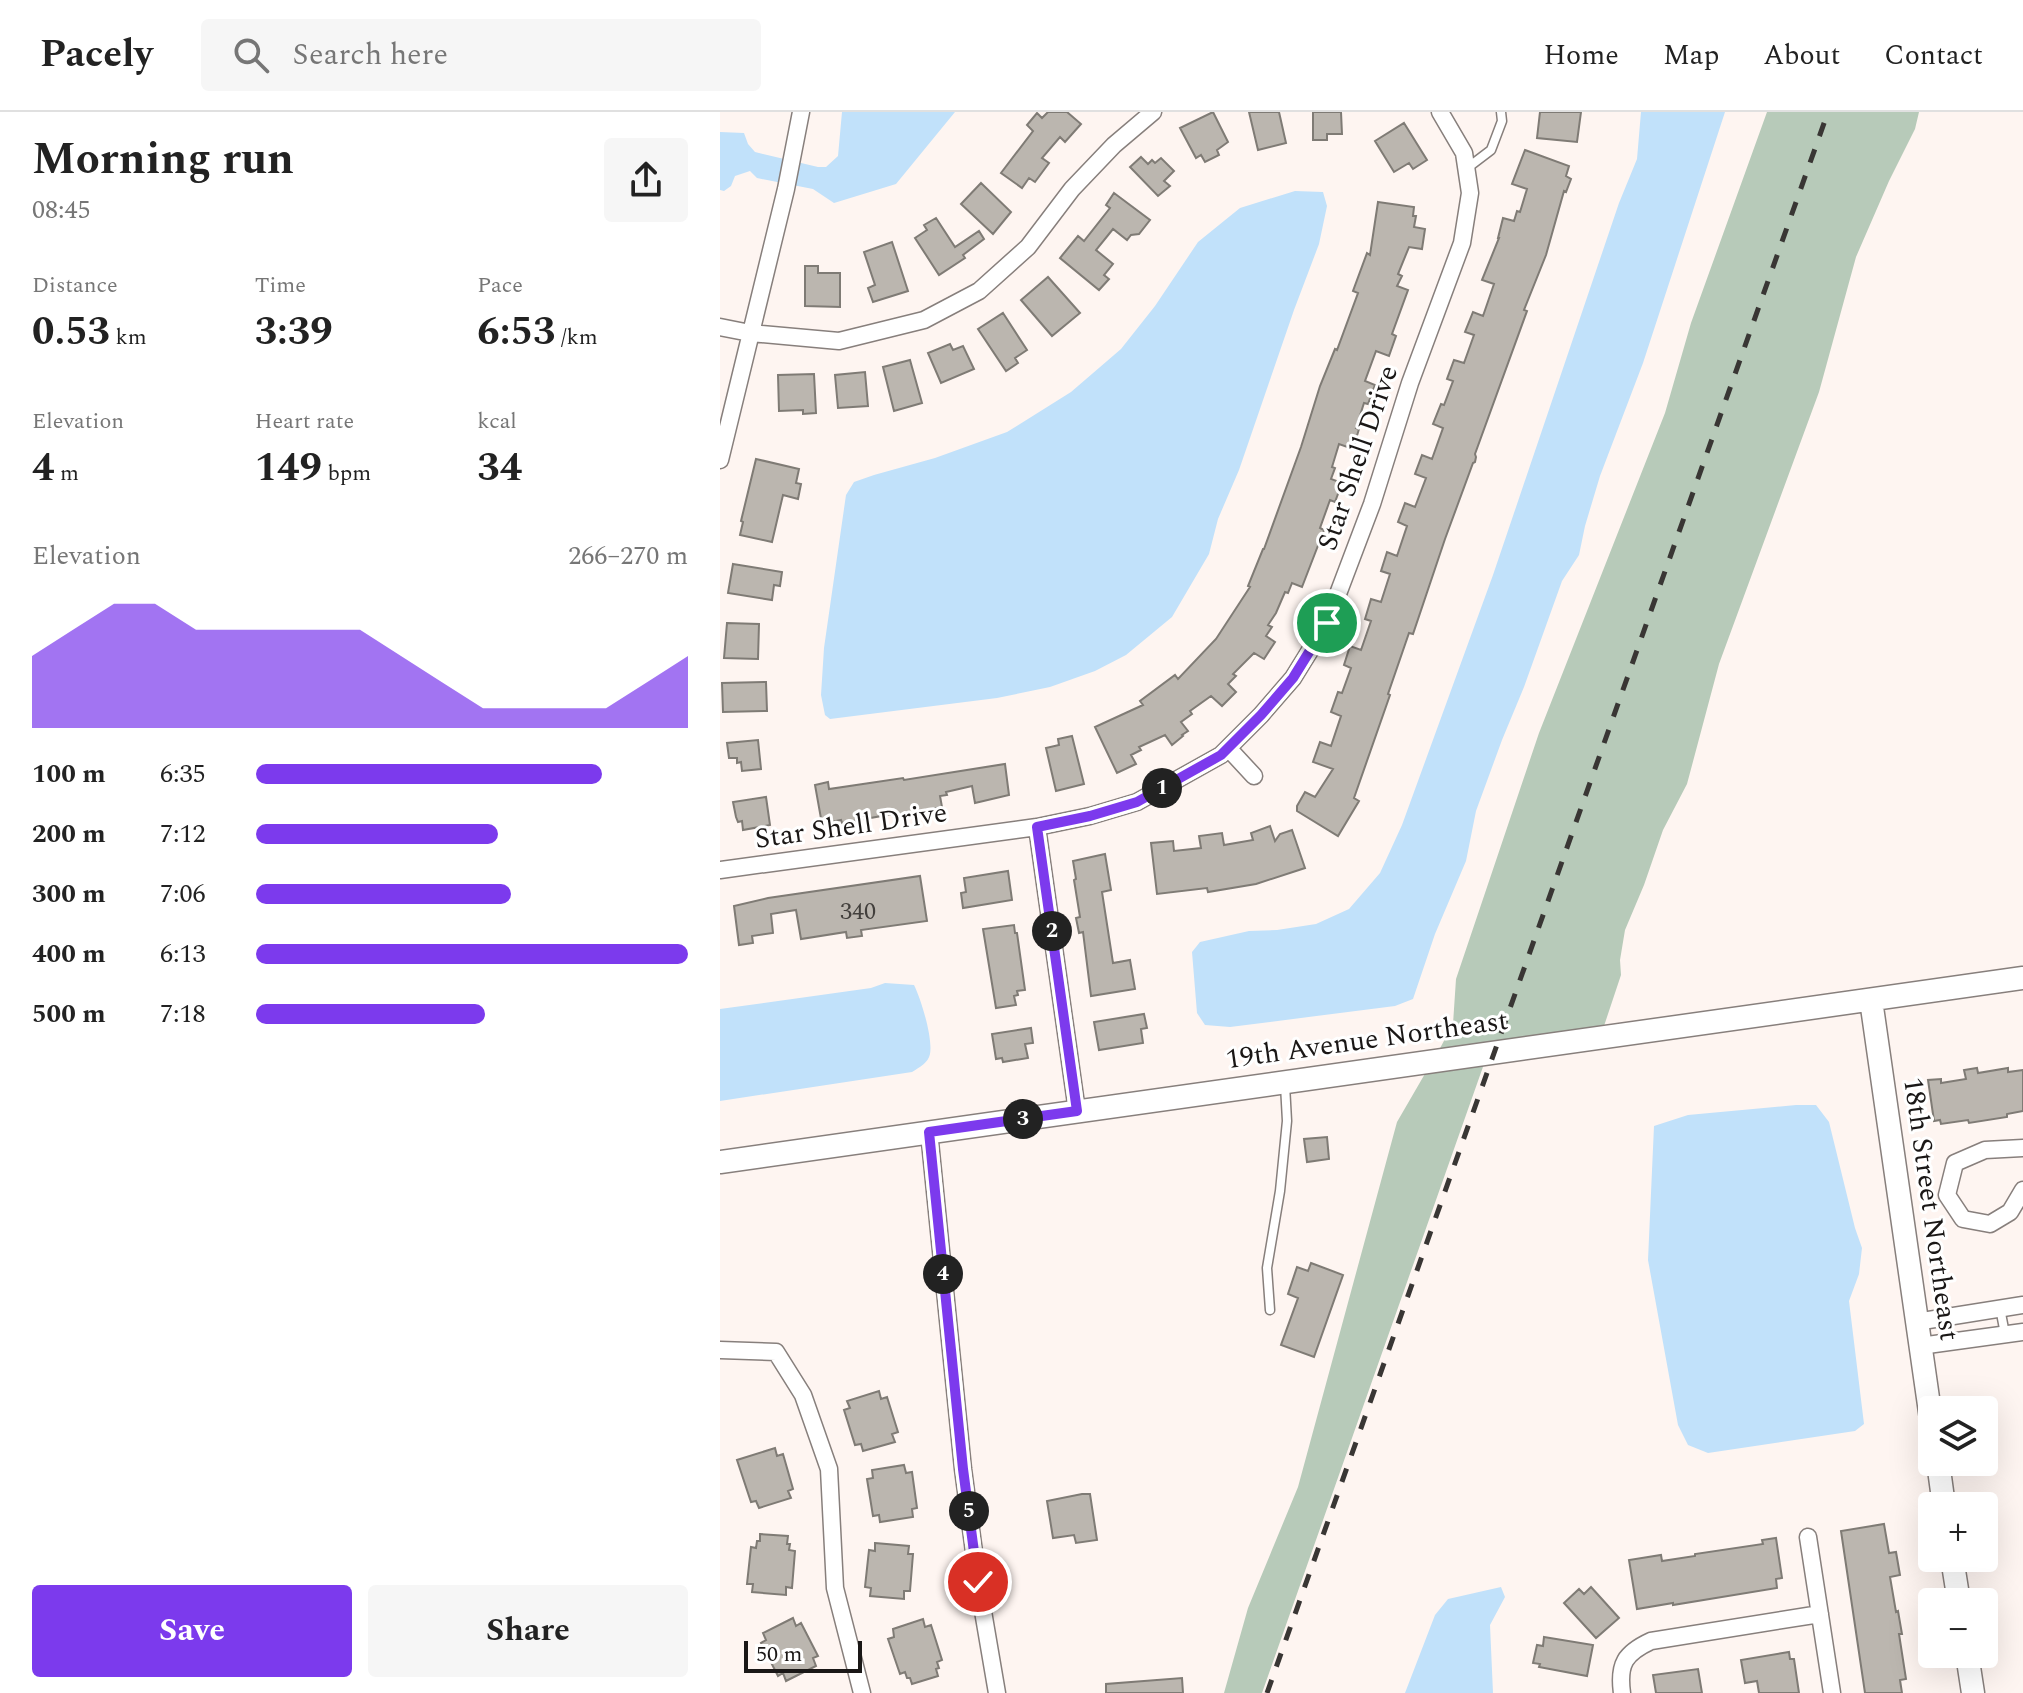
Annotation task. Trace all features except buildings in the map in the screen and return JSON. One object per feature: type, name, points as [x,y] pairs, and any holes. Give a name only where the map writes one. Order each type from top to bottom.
[{"type":"street","points":[[720,460],[786,189],[801,112]]},
{"type":"street","points":[[720,327],[750,333],[839,341],[924,320],[979,291],[1028,247],[1072,189],[1114,145],[1153,112]]},
{"type":"street","name":"Star Shell Drive","points":[[720,870],[1037,827],[1090,816],[1137,802],[1221,755],[1228,748],[1293,678],[1327,623],[1372,504],[1410,383],[1462,243],[1470,193],[1464,153],[1440,112]]},
{"type":"street","points":[[1228,748],[1254,776]]},
{"type":"street","points":[[1037,827],[1077,1111]]},
{"type":"street","name":"19th Avenue Northeast","points":[[720,1162],[2023,978]]},
{"type":"street","name":"18th Street Northeast","points":[[1871,1000],[1928,1396]]},
{"type":"street","points":[[929,1132],[963,1469],[997,1693]]},
{"type":"street","points":[[2023,1148],[1985,1150],[1955,1163],[1947,1195],[1963,1219],[1990,1224],[2010,1212],[2023,1190]]},
{"type":"street","points":[[1916,1322],[2023,1305]]},
{"type":"street","points":[[1920,1346],[2023,1332]]},
{"type":"street","points":[[720,1350],[776,1352],[803,1395],[829,1469],[835,1588],[862,1693]]},
{"type":"street","points":[[1808,1537],[1832,1693]]},
{"type":"street","points":[[1622,1693],[1623,1662],[1634,1649],[1651,1641],[1820,1614]]},
{"type":"street","points":[[1969,1668],[1973,1693]]},
{"type":"lane","points":[[1466,169],[1491,150],[1502,121],[1501,112]]},
{"type":"lane","points":[[1270,1310],[1267,1268],[1280,1191],[1287,1121],[1285,1082]]},
{"type":"lane","points":[[2000,1308],[2005,1334]]},
{"type":"green space","points":[[1767,112],[1919,112],[1915,129],[1856,257],[1819,392],[1719,664],[1687,784],[1663,830],[1625,930],[1621,975],[1603,1029],[1438,1052],[1453,1024],[1456,979],[1539,733],[1665,413],[1691,323]]},
{"type":"green space","points":[[1484,1064],[1262,1693],[1224,1693],[1248,1608],[1298,1487],[1397,1122],[1426,1072]]},
{"type":"water","points":[[842,112],[955,112],[896,184],[834,203],[813,189],[757,178],[750,171],[735,176],[731,186],[720,190],[720,132],[744,133],[755,152],[826,167],[838,156]]},
{"type":"water","points":[[1641,112],[1725,112],[1643,363],[1600,476],[1579,555],[1562,581],[1502,740],[1476,811],[1466,861],[1435,934],[1413,999],[1395,1006],[1230,1027],[1205,1025],[1197,1013],[1192,952],[1200,942],[1249,931],[1316,924],[1349,909],[1380,873],[1402,825],[1493,575],[1619,203],[1637,159]]},
{"type":"water","points":[[1295,191],[1323,192],[1327,206],[1319,244],[1239,470],[1218,519],[1209,554],[1172,617],[1126,655],[1095,671],[1050,687],[997,698],[830,719],[825,715],[821,695],[824,648],[846,495],[854,482],[1007,432],[1071,392],[1121,349],[1155,306],[1198,242],[1240,208]]},
{"type":"water","points":[[885,983],[914,985],[917,991],[930,1038],[929,1057],[921,1066],[912,1072],[720,1101],[720,1009],[871,988]]},
{"type":"water","points":[[1816,1105],[1829,1122],[1862,1248],[1859,1274],[1849,1301],[1864,1424],[1855,1431],[1708,1453],[1688,1445],[1678,1425],[1648,1260],[1654,1126],[1688,1115]]},
{"type":"water","points":[[1501,1587],[1505,1597],[1490,1625],[1493,1693],[1405,1693],[1435,1615],[1448,1599]]},
{"type":"railway","points":[[1267,1693],[1828,112]]},
{"type":"route","points":[[978,1582],[963,1469],[929,1132],[1077,1111],[1037,827],[1137,802],[1221,755],[1293,678],[1327,623]]}]
